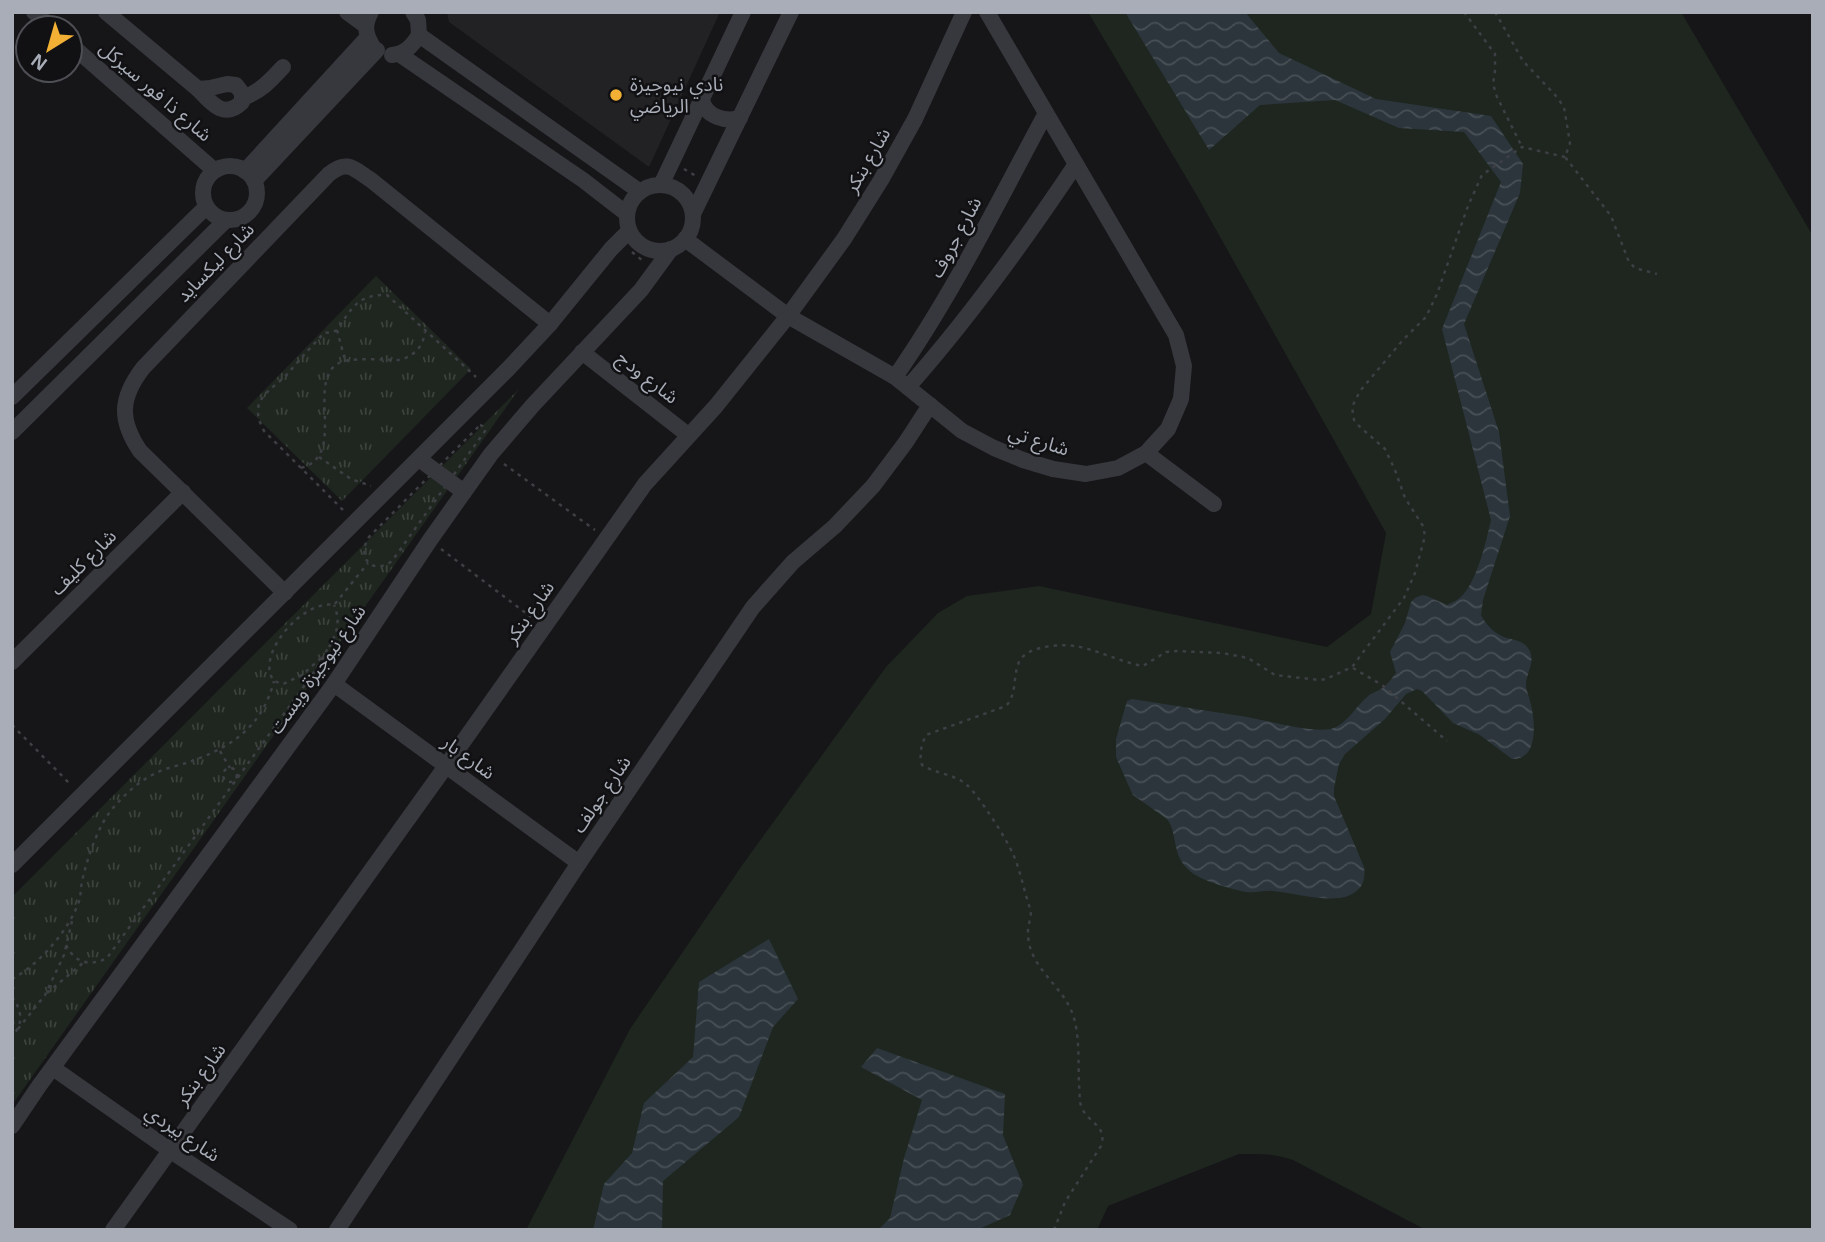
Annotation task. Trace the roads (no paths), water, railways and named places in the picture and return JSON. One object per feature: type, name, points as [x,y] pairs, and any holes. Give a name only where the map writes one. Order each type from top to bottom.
[{"type":"street","points":[[106,12],[222,110],[236,108],[243,98],[260,90],[283,67]]},
{"type":"street","points":[[347,12],[370,31],[387,54],[399,54],[411,47],[419,35],[418,20],[413,12]]},
{"type":"street","points":[[661,185],[743,12]]},
{"type":"street","points":[[693,214],[790,12]]},
{"type":"street","name":"شارع بنكر","points":[[113,1230],[645,484],[716,406],[788,316],[844,239],[915,119],[964,12]]},
{"type":"street","name":"شارع تي","points":[[685,239],[788,316],[901,382],[962,432],[993,448],[1053,469],[1086,474],[1118,468],[1146,453],[1168,429],[1181,399],[1184,366],[1176,335],[987,12]]},
{"type":"street","points":[[250,176],[370,31]]},
{"type":"street","points":[[419,35],[639,191]]},
{"type":"street","points":[[12,865],[419,459],[550,324],[625,229],[631,202],[639,191],[654,185],[670,186],[686,196],[694,223],[685,239],[671,249],[651,250],[642,246],[625,229],[583,180],[399,54]]},
{"type":"street","name":"شارع ذا فور سيركل","points":[[84,56],[214,170]]},
{"type":"street","points":[[198,89],[232,84],[240,89],[243,98]]},
{"type":"street","points":[[702,100],[704,107],[716,116],[729,121],[740,118]]},
{"type":"street","name":"شارع جروف","points":[[901,382],[1046,113]]},
{"type":"street","points":[[583,180],[596,162]]},
{"type":"street","points":[[901,382],[962,323],[990,288],[1076,164]]},
{"type":"street","points":[[230,165],[250,176],[257,196],[251,209],[240,218],[226,220],[215,216],[206,207],[203,200],[205,179],[214,170],[230,165]]},
{"type":"street","name":"شارع ليكسايد","points":[[285,593],[141,451],[130,436],[125,418],[125,400],[131,383],[142,368],[329,174],[337,167],[350,166],[371,180],[550,324]]},
{"type":"street","points":[[12,397],[206,207]]},
{"type":"street","points":[[12,432],[226,220]]},
{"type":"street","name":"شارع نيوجيزة ويست","points":[[12,1126],[334,684],[491,454],[641,290],[671,249]]},
{"type":"street","name":"شارع ودج","points":[[582,352],[688,435]]},
{"type":"street","name":"شارع جولف","points":[[337,1230],[579,863],[753,607],[793,562],[835,526],[873,486],[930,405]]},
{"type":"street","points":[[1146,453],[1214,504]]},
{"type":"street","points":[[419,459],[464,492]]},
{"type":"street","name":"شارع كليف","points":[[12,662],[183,492]]},
{"type":"street","name":"شارع بار","points":[[334,684],[579,863]]},
{"type":"street","name":"شارع بيردي","points":[[52,1068],[290,1230]]},
{"type":"water","points":[[1125,12],[1245,12],[1279,53],[1376,99],[1491,116],[1523,164],[1520,193],[1464,324],[1499,432],[1510,516],[1483,600],[1481,615],[1494,631],[1523,643],[1530,653],[1526,689],[1534,727],[1531,746],[1527,753],[1512,759],[1480,735],[1453,723],[1422,691],[1417,689],[1406,694],[1385,719],[1345,754],[1339,764],[1334,796],[1364,867],[1364,881],[1360,888],[1353,894],[1340,898],[1310,897],[1273,891],[1246,892],[1217,884],[1191,872],[1180,859],[1167,819],[1133,795],[1116,757],[1116,739],[1127,701],[1132,699],[1316,730],[1336,727],[1363,701],[1385,686],[1396,673],[1390,652],[1405,623],[1411,602],[1422,595],[1447,605],[1464,594],[1475,575],[1491,520],[1442,329],[1501,182],[1464,132],[1399,128],[1335,100],[1260,105],[1209,150]]},
{"type":"water","points":[[769,939],[798,999],[773,1027],[739,1117],[663,1181],[662,1230],[593,1230],[604,1184],[632,1153],[644,1103],[693,1057],[699,982]]},
{"type":"water","points":[[877,1048],[1005,1094],[1003,1135],[1023,1185],[1010,1215],[977,1230],[878,1230],[890,1218],[904,1158],[922,1100],[861,1067]]},
{"type":"place","name":"نادي نيوجيزة الرياضي","points":[[616,95]]}]
